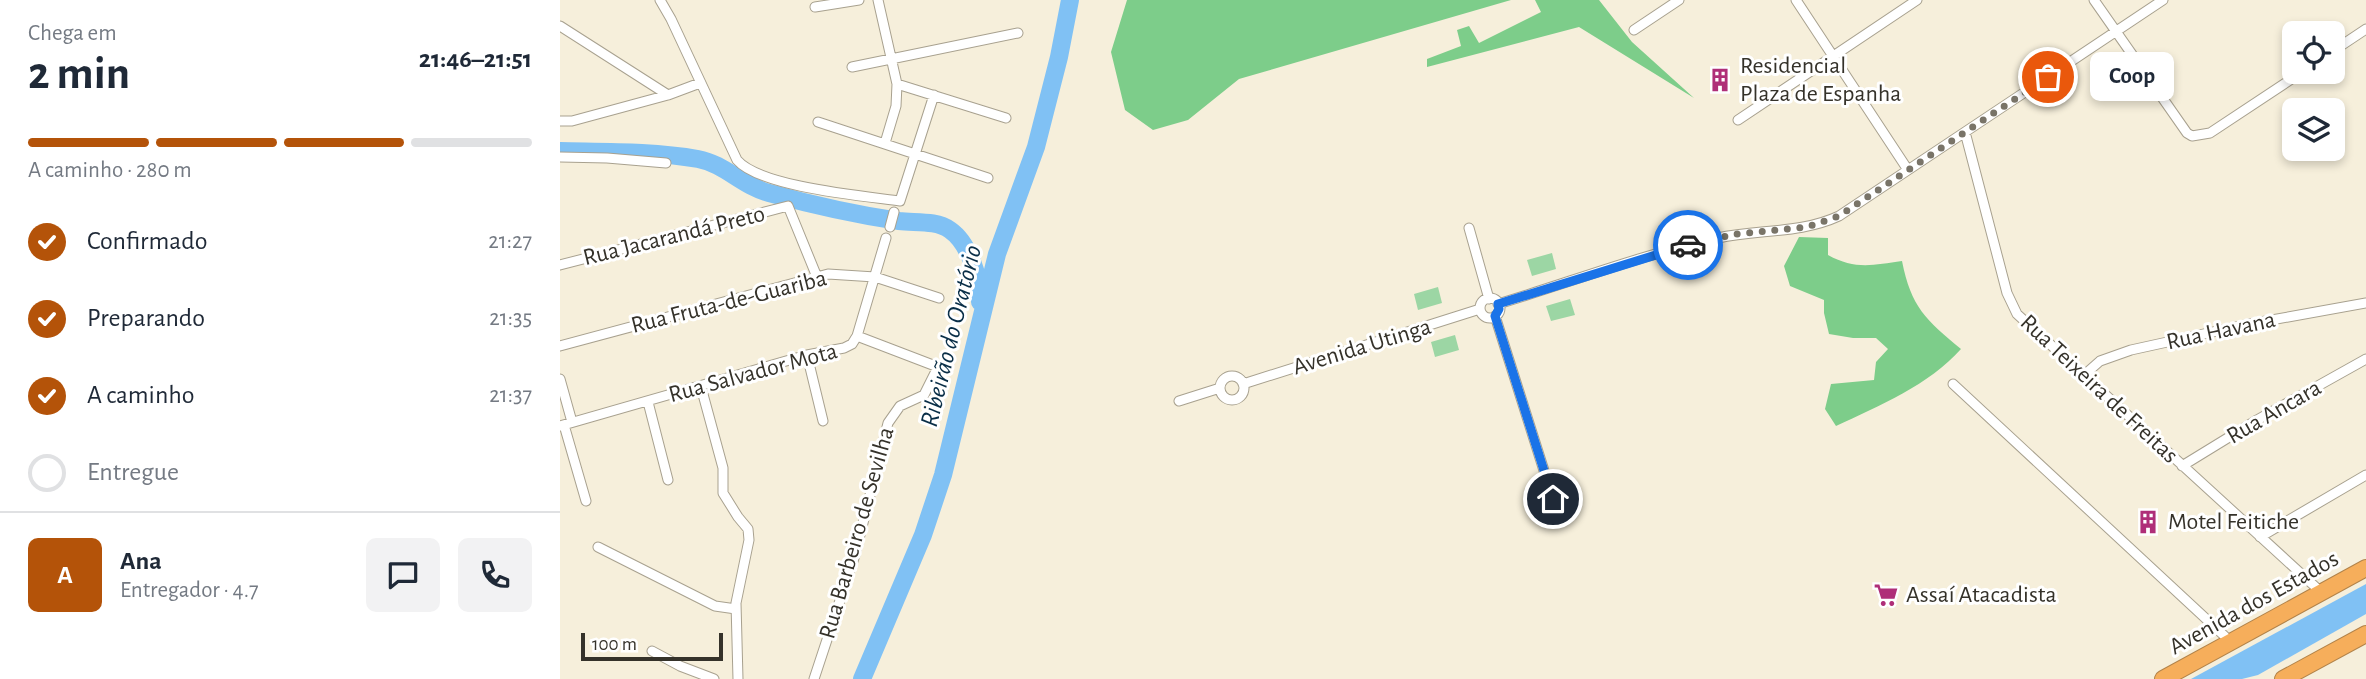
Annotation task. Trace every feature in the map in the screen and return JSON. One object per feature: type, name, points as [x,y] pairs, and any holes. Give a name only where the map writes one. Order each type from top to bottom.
[{"type":"highway","name":"Avenida dos Estados","points":[[2163,679],[2366,568]]},
{"type":"highway","points":[[2283,679],[2366,634]]},
{"type":"street","points":[[660,0],[735,156],[743,166],[790,186],[900,201],[934,95]]},
{"type":"street","points":[[815,7],[859,0]]},
{"type":"street","points":[[878,0],[897,84],[896,106],[885,144]]},
{"type":"street","points":[[1634,30],[1679,0]]},
{"type":"street","points":[[1797,0],[1908,170]]},
{"type":"street","points":[[1738,120],[1917,0]]},
{"type":"street","points":[[2094,0],[2187,133],[2192,136],[2210,133],[2284,84]]},
{"type":"street","points":[[1498,304],[1716,238],[1827,222],[2163,0]]},
{"type":"street","points":[[560,26],[668,94]]},
{"type":"street","points":[[2345,43],[2366,29]]},
{"type":"street","points":[[852,67],[1018,33]]},
{"type":"street","points":[[560,121],[572,121],[700,83]]},
{"type":"street","points":[[897,84],[1006,118]]},
{"type":"street","points":[[560,114],[572,121]]},
{"type":"street","points":[[818,122],[988,178]]},
{"type":"street","name":"Rua Teixeira de Freitas","points":[[1965,132],[2011,304],[2017,314],[2321,592]]},
{"type":"street","points":[[560,157],[666,163]]},
{"type":"street","name":"Rua Jacarandá Preto","points":[[560,265],[788,206],[817,277]]},
{"type":"street","points":[[890,227],[894,212]]},
{"type":"street","points":[[1469,228],[1489,299]]},
{"type":"street","points":[[857,336],[886,239]]},
{"type":"street","name":"Rua Fruta-de-Guariba","points":[[560,346],[817,277],[838,274],[875,277],[939,298]]},
{"type":"street","points":[[1495,316],[1484,317],[1480,309],[1481,303],[1489,299],[1498,304],[1499,309],[1495,316],[1553,499]]},
{"type":"street","name":"Rua Havana","points":[[2083,376],[2100,361],[2131,350],[2249,324],[2366,303]]},
{"type":"street","name":"Avenida Utinga","points":[[1243,384],[1480,309]]},
{"type":"street","name":"Rua Salvador Mota","points":[[565,424],[807,355],[844,348],[852,344],[857,336],[938,367]]},
{"type":"street","points":[[807,355],[823,421]]},
{"type":"street","name":"Rua Ancara","points":[[2182,466],[2366,359]]},
{"type":"street","name":"Rua Barbeiro de Sevilha","points":[[814,679],[855,555],[888,423],[900,406],[925,395],[938,367]]},
{"type":"street","points":[[1232,376],[1239,378],[1243,384],[1243,392],[1234,399],[1226,398],[1220,388],[1222,381],[1232,376]]},
{"type":"street","points":[[560,379],[565,424],[586,501]]},
{"type":"street","points":[[1952,384],[2231,642]]},
{"type":"street","points":[[701,387],[723,468],[723,493],[737,517],[748,529],[749,540],[736,609],[738,679]]},
{"type":"street","points":[[1179,401],[1220,388]]},
{"type":"street","points":[[648,402],[668,480]]},
{"type":"street","points":[[2260,537],[2366,475]]},
{"type":"street","points":[[598,547],[715,606],[736,609]]},
{"type":"street","points":[[652,651],[680,666],[714,679]]},
{"type":"green space","points":[[1127,0],[1511,0],[1239,79],[1188,120],[1153,130],[1125,110],[1111,52]]},
{"type":"green space","points":[[1535,0],[1599,0],[1632,42],[1694,98],[1579,27],[1427,67],[1427,59],[1461,46],[1457,30],[1469,26],[1479,43],[1541,12]]},
{"type":"green space","points":[[1799,237],[1828,238],[1828,255],[1847,263],[1864,265],[1902,261],[1915,301],[1929,321],[1961,349],[1919,384],[1836,426],[1825,409],[1831,384],[1874,380],[1876,362],[1888,349],[1876,338],[1829,334],[1824,300],[1790,286],[1784,266]]},
{"type":"green space","points":[[1552,253],[1556,269],[1532,276],[1527,260]]},
{"type":"green space","points":[[1438,287],[1442,303],[1418,310],[1414,294]]},
{"type":"green space","points":[[1570,299],[1575,315],[1551,321],[1546,306]]},
{"type":"green space","points":[[1455,335],[1459,350],[1435,357],[1431,342]]},
{"type":"water","points":[[2366,584],[2366,614],[2258,675],[2242,679],[2191,679]]},
{"type":"waterway","name":"Ribeirão do Oratório","points":[[862,679],[923,535],[943,475],[997,254],[1036,147],[1059,57],[1070,0]]},
{"type":"waterway","points":[[560,151],[646,153],[698,159],[717,165],[769,193],[867,216],[939,225],[957,236],[968,253],[976,273],[980,302]]},
{"type":"way so far","points":[[1688,245],[1736,234],[1787,230],[1827,222],[2048,77]]},
{"type":"place","name":"Coop","points":[[2048,77]]},
{"type":"place","name":"Residencial Plaza de Espanha","points":[[1720,80]]},
{"type":"place","name":"Motel Feitiche","points":[[2148,522]]},
{"type":"place","name":"Assaí Atacadista","points":[[1886,595]]},
{"type":"route","points":[[1553,499],[1495,316],[1499,312],[1498,304],[1688,245]]}]
